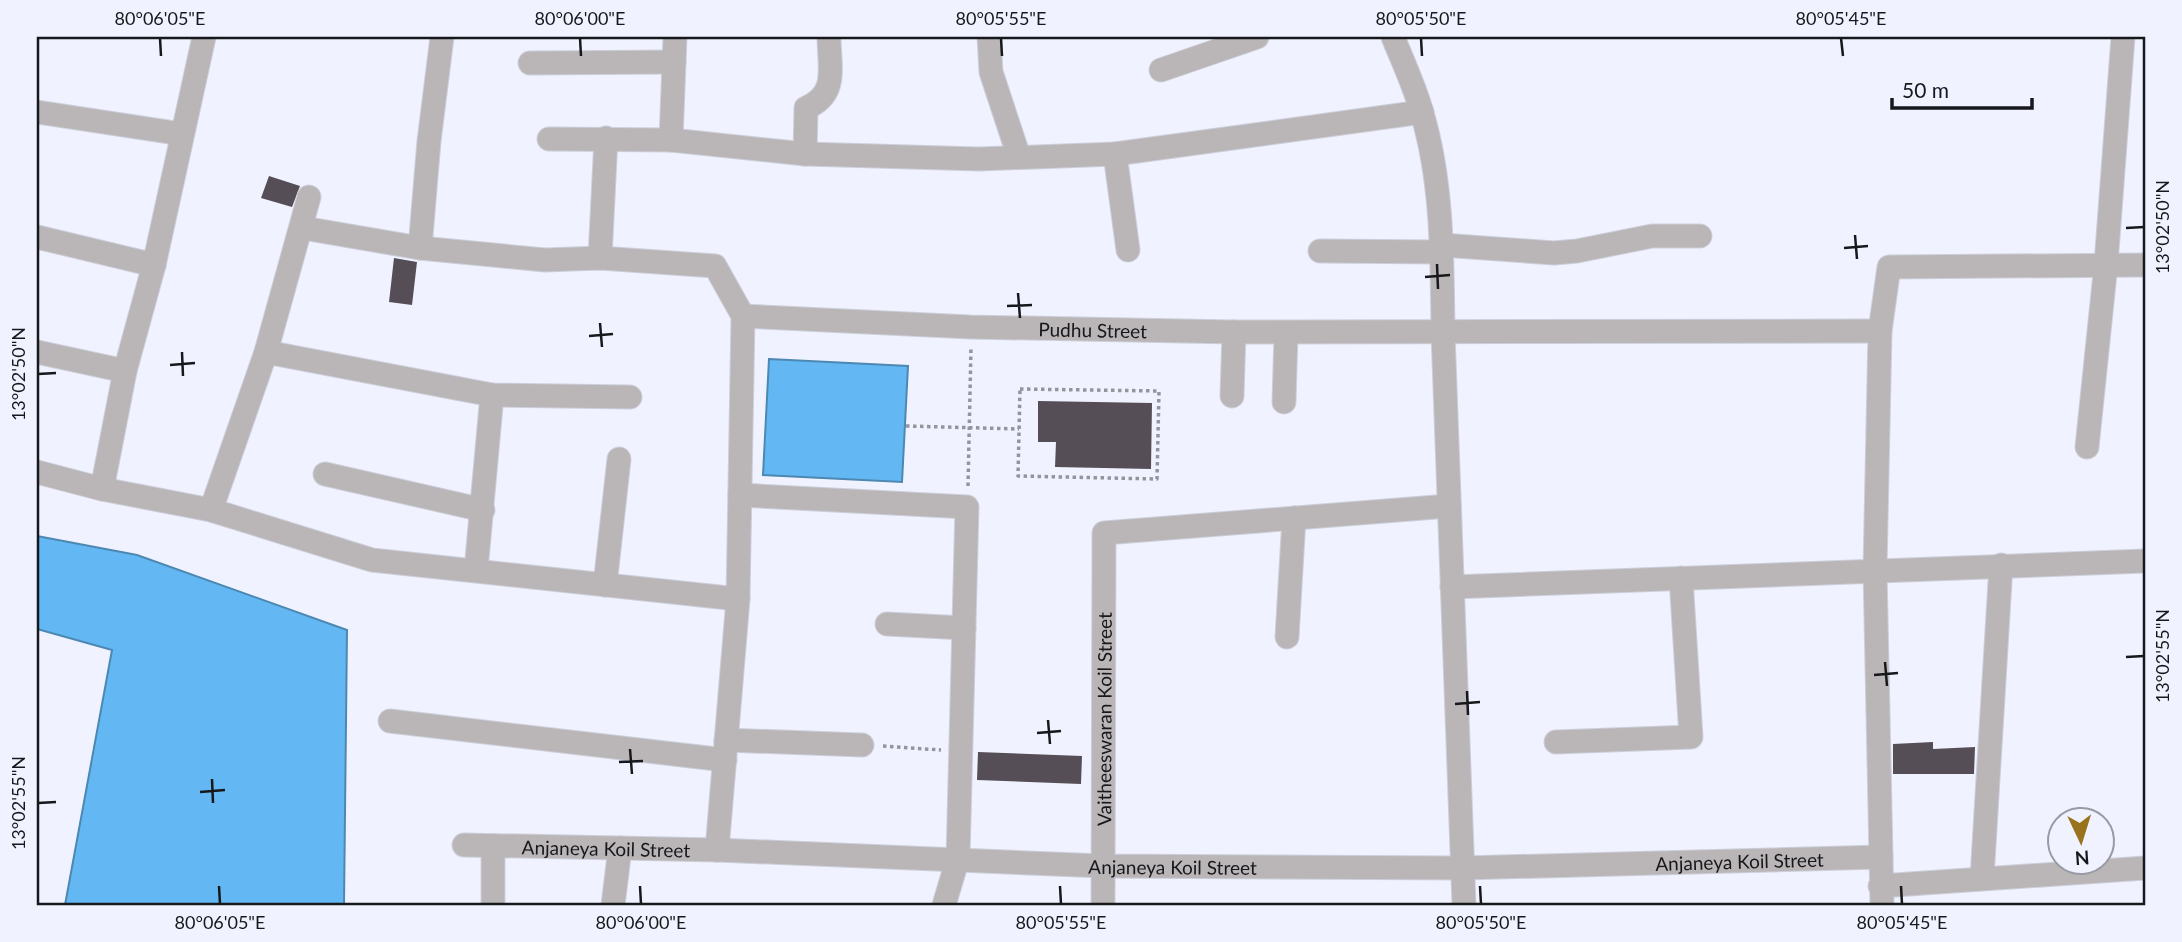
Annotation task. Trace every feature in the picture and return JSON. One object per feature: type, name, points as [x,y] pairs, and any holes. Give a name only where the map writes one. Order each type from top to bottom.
[{"type":"street","points":[[102,488],[125,370],[154,265],[204,37]]},
{"type":"street","points":[[420,248],[429,141],[442,37]]},
{"type":"street","points":[[671,140],[675,37]]},
{"type":"street","points":[[805,154],[806,108],[825,97],[830,85],[829,37]]},
{"type":"street","points":[[989,37],[991,72],[1019,157]]},
{"type":"street","points":[[1161,70],[1257,37]]},
{"type":"street","points":[[1393,37],[1422,111],[1435,170],[1442,248],[1464,905]]},
{"type":"street","points":[[2087,447],[2106,264],[2123,37]]},
{"type":"street","points":[[530,62],[674,62]]},
{"type":"street","points":[[549,139],[671,140],[805,154],[979,159],[1115,154],[1422,111]]},
{"type":"street","points":[[37,113],[182,134]]},
{"type":"street","points":[[600,258],[606,138]]},
{"type":"street","points":[[1115,154],[1128,250]]},
{"type":"street","points":[[211,510],[266,352],[309,197]]},
{"type":"street","points":[[301,230],[309,229],[420,248],[545,260],[600,258],[715,266],[743,316],[738,599],[717,850]]},
{"type":"street","points":[[1320,251],[1442,248],[1554,253],[1652,236],[1700,236]]},
{"type":"street","points":[[37,237],[154,265]]},
{"type":"street","points":[[2145,265],[1889,267],[1880,331],[1875,570],[1881,896],[1982,878],[2145,868]]},
{"type":"street","name":"Pudhu Street","points":[[743,316],[970,327],[1234,332],[1880,331]]},
{"type":"street","points":[[1232,396],[1234,332]]},
{"type":"street","points":[[1284,402],[1286,332]]},
{"type":"street","points":[[37,352],[125,370]]},
{"type":"street","points":[[266,352],[492,395],[630,397]]},
{"type":"street","points":[[476,570],[492,395]]},
{"type":"street","points":[[604,585],[619,458]]},
{"type":"street","points":[[37,472],[211,510],[372,560],[738,599]]},
{"type":"street","points":[[325,474],[483,510]]},
{"type":"street","points":[[740,495],[967,507],[958,858],[944,905]]},
{"type":"street","points":[[1287,637],[1294,518],[1449,506]]},
{"type":"street","name":"Vaitheeswaran Koil Street","points":[[1103,905],[1104,533],[1294,518]]},
{"type":"street","points":[[1452,587],[2145,561]]},
{"type":"street","points":[[1982,878],[2001,565]]},
{"type":"street","points":[[1556,743],[1692,737],[1681,578]]},
{"type":"street","points":[[887,624],[964,628]]},
{"type":"street","points":[[390,721],[725,750],[862,745]]},
{"type":"street","name":"Anjaneya Koil Street","points":[[464,845],[717,850],[1103,866],[1463,868],[1881,858]]},
{"type":"street","points":[[493,846],[493,905]]},
{"type":"street","points":[[613,905],[620,848]]},
{"type":"path","points":[[967,507],[971,363]]},
{"type":"path","points":[[1020,388],[1159,391],[1157,479],[1018,476],[1019,429],[1020,388]]},
{"type":"path","points":[[906,426],[1019,429]]},
{"type":"path","points":[[862,745],[961,751]]},
{"type":"water","points":[[769,359],[908,366],[902,482],[763,475]]},
{"type":"water","points":[[37,536],[137,555],[347,630],[344,905],[65,905],[112,650],[37,629]]},
{"type":"building","points":[[269,176],[300,186],[292,207],[261,198]]},
{"type":"building","points":[[394,258],[417,262],[412,305],[389,302]]},
{"type":"building","points":[[1038,401],[1152,403],[1151,469],[1055,467],[1056,442],[1038,442]]},
{"type":"building","points":[[1933,742],[1933,749],[1975,747],[1974,774],[1893,774],[1893,744]]},
{"type":"building","points":[[978,752],[1082,756],[1081,784],[977,780]]}]
